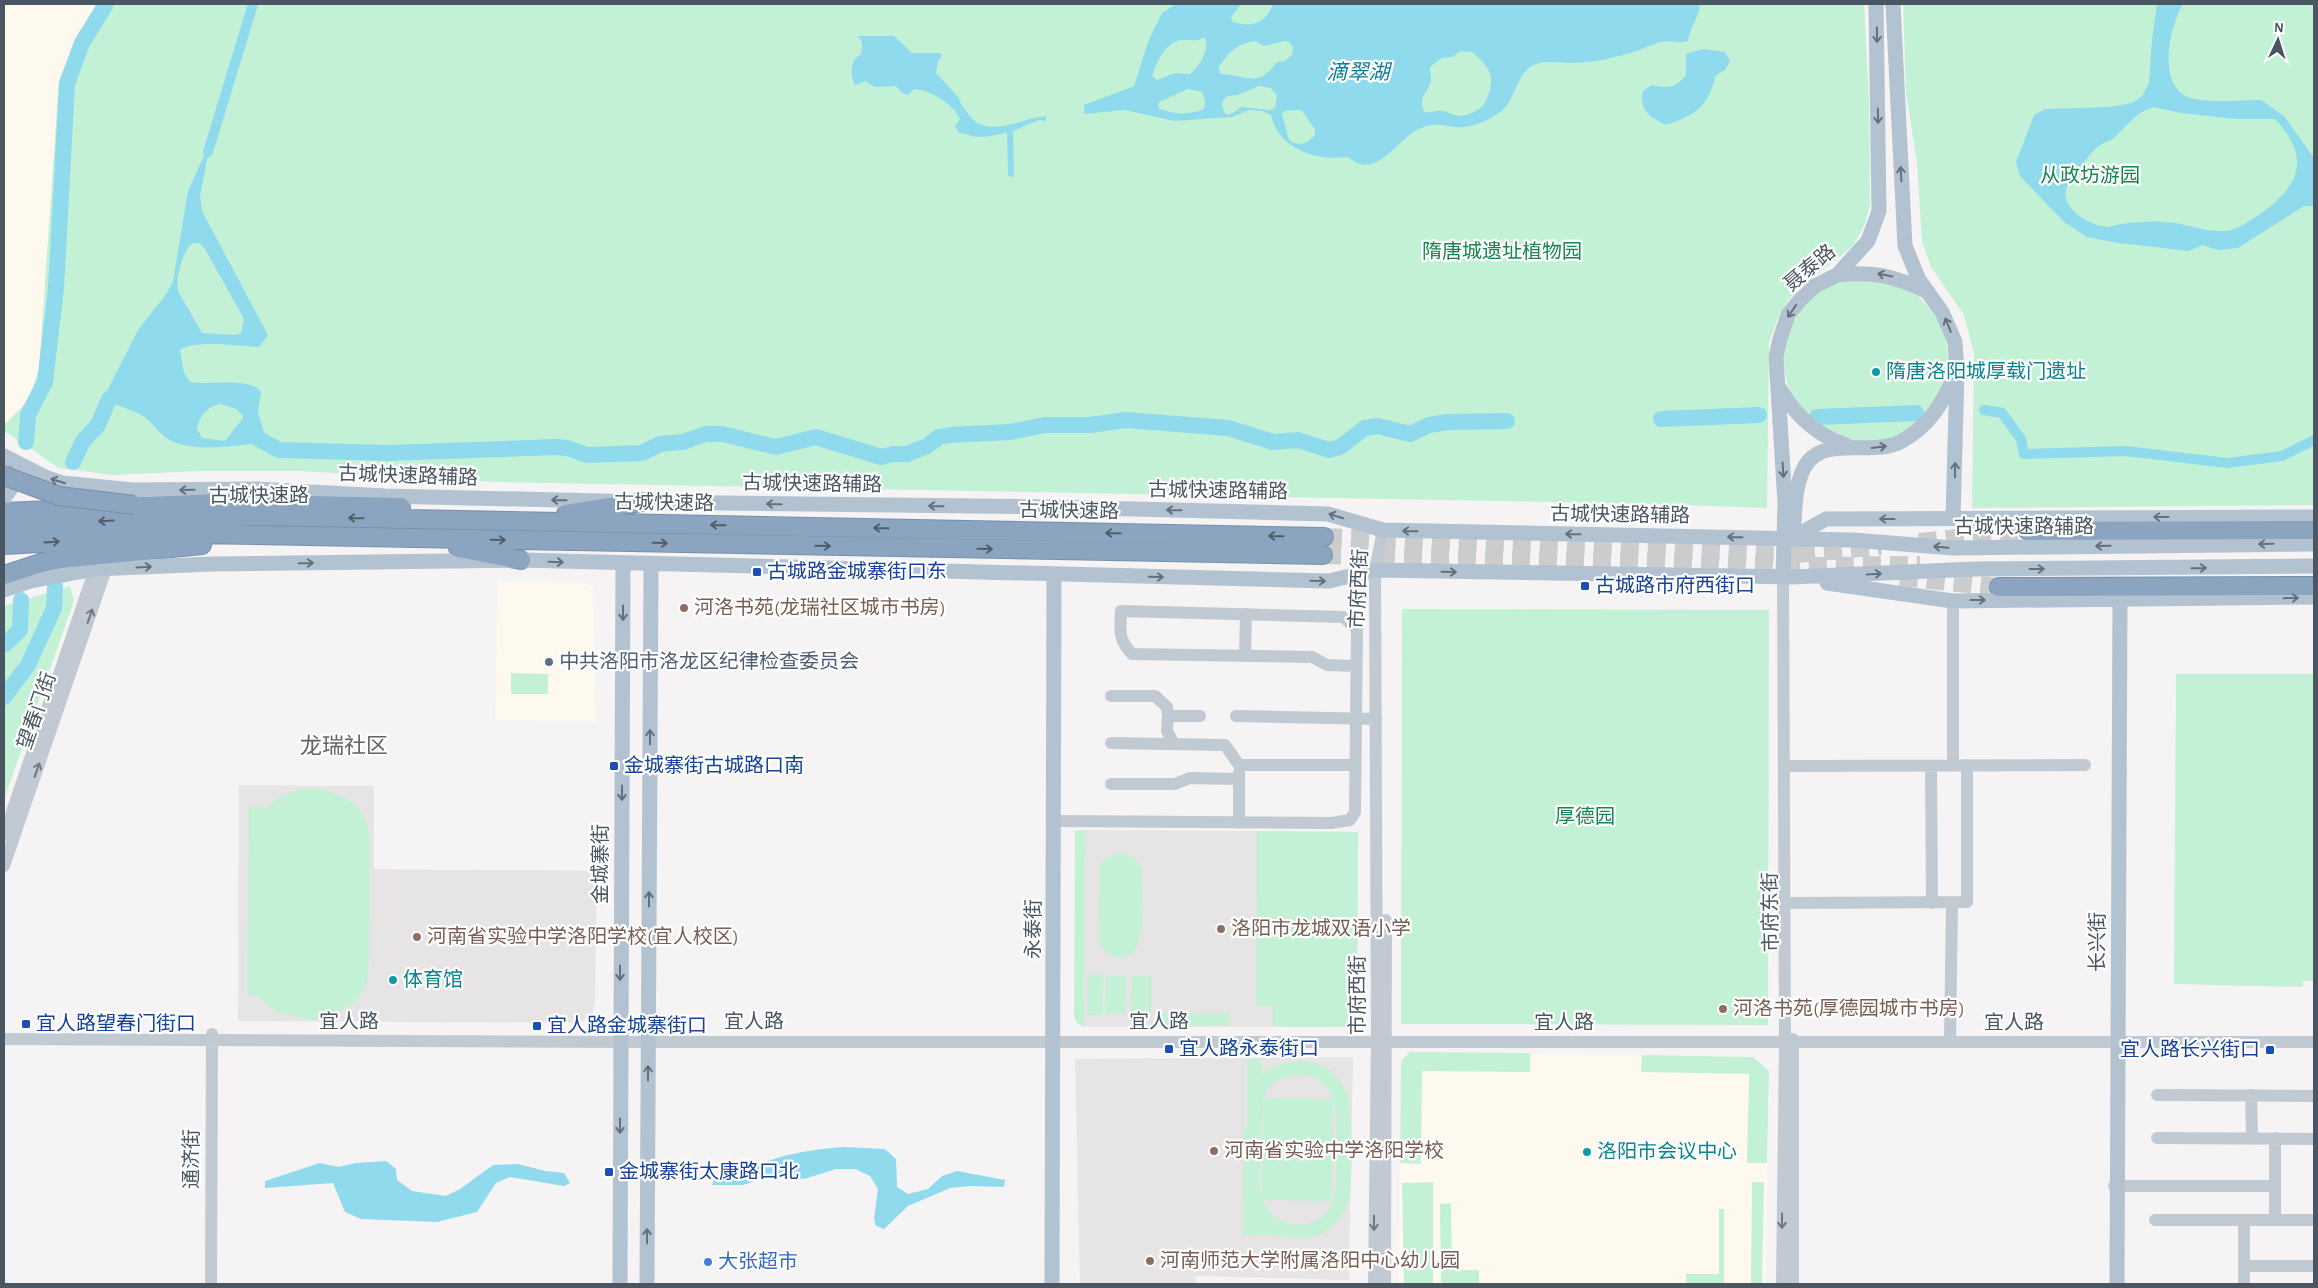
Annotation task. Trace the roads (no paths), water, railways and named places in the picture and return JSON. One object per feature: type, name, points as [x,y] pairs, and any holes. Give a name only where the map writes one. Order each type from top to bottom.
[{"type":"highway","points":[[5,464],[10,478],[59,496],[134,504]]},
{"type":"highway","points":[[4,512],[134,504],[220,502],[405,507],[516,521],[642,502]]},
{"type":"highway","name":"古城快速路","points":[[4,527],[109,520],[258,516],[1324,538]]},
{"type":"highway","points":[[2028,531],[2314,530]]},
{"type":"highway","name":"古城快速路","points":[[4,545],[197,534],[1323,555]]},
{"type":"highway","points":[[4,569],[50,560],[278,536]]},
{"type":"highway","points":[[410,539],[521,560]]},
{"type":"highway","points":[[4,575],[50,560]]},
{"type":"highway","points":[[1999,587],[2314,586]]},
{"type":"main road","name":"聂泰路","points":[[1788,538],[1776,356],[1788,315],[1815,286],[1838,275],[1868,241],[1879,211],[1876,4]]},
{"type":"main road","points":[[1893,4],[1905,246],[1920,280],[1942,312],[1955,342],[1957,372],[1953,518]]},
{"type":"main road","points":[[1838,275],[1856,273],[1883,274],[1907,282],[1929,293]]},
{"type":"main road","points":[[1788,538],[1804,468],[1813,456],[1831,448],[1883,448],[1901,442],[1922,427],[1940,408],[1957,372]]},
{"type":"main road","points":[[1778,385],[1791,408],[1807,424],[1830,440],[1856,449]]},
{"type":"main road","name":"古城快速路辅路","points":[[5,464],[26,468],[63,483],[133,490],[255,489],[385,496],[642,502],[1055,507],[1328,514],[1383,530],[1853,540],[1953,548],[2314,544]]},
{"type":"main road","points":[[4,498],[26,468]]},
{"type":"main road","points":[[1788,538],[1826,519],[2314,517]]},
{"type":"main road","name":"市府东街","points":[[1787,577],[1788,538]]},
{"type":"main road","name":"古城快速路辅路","points":[[4,590],[30,581],[100,569],[212,564],[521,560],[651,565],[1329,581],[1379,570],[1787,577],[1976,569],[2314,566]]},
{"type":"main road","name":"金城寨街","points":[[620,1284],[623,564]]},
{"type":"main road","points":[[647,1284],[651,565]]},
{"type":"main road","name":"永泰街","points":[[1052,1284],[1056,1037],[1056,574]]},
{"type":"main road","points":[[1787,577],[1953,601],[2314,597]]},
{"type":"main road","name":"长兴街","points":[[2109,1284],[2114,1039],[2116,599]]},
{"type":"main road","name":"永泰街","points":[[1056,1037],[1059,1284]]},
{"type":"main road","name":"长兴街","points":[[2114,1039],[2117,1284]]},
{"type":"street","name":"市府西街","points":[[1374,1284],[1382,1038],[1376,719],[1379,570],[1383,530]]},
{"type":"street","name":"望春门街","points":[[4,835],[100,569]]},
{"type":"street","name":"望春门街","points":[[4,866],[100,569]]},
{"type":"street","name":"市府西街","points":[[1379,570],[1385,1284]]},
{"type":"street","name":"市府东街","points":[[1782,1284],[1791,903],[1787,577]]},
{"type":"street","name":"市府东街","points":[[1787,577],[1789,1039],[1793,1284]]},
{"type":"street","points":[[1953,601],[1953,765]]},
{"type":"street","points":[[1057,821],[1331,823],[1350,820],[1355,812],[1357,629],[1343,617],[1121,611],[1120,630],[1122,643],[1132,654],[1312,657],[1327,665],[1356,666]]},
{"type":"street","points":[[1245,656],[1246,614]]},
{"type":"street","points":[[1111,696],[1155,696],[1167,707],[1167,731],[1174,744]]},
{"type":"street","points":[[1168,716],[1200,716]]},
{"type":"street","points":[[1236,716],[1376,719]]},
{"type":"street","points":[[1112,743],[1225,745],[1239,765],[1239,823]]},
{"type":"street","points":[[1239,765],[1355,765]]},
{"type":"street","points":[[1790,766],[2085,765]]},
{"type":"street","points":[[1931,766],[1932,903]]},
{"type":"street","points":[[1791,903],[1967,902],[1967,766]]},
{"type":"street","points":[[1111,784],[1175,784],[1190,778],[1238,779]]},
{"type":"street","points":[[1950,1039],[1952,902]]},
{"type":"street","name":"宜人路","points":[[4,1033],[215,1037],[620,1039],[1056,1037],[2114,1039],[2314,1037]]},
{"type":"street","name":"宜人路","points":[[4,1039],[215,1037]]},
{"type":"street","name":"通济街","points":[[211,1284],[215,1037]]},
{"type":"street","name":"通济街","points":[[215,1037],[219,1284]]},
{"type":"street","name":"宜人路","points":[[2114,1039],[2314,1042]]},
{"type":"street","points":[[2157,1095],[2314,1096]]},
{"type":"street","points":[[2251,1095],[2252,1138]]},
{"type":"street","points":[[2157,1138],[2314,1139]]},
{"type":"street","points":[[2275,1138],[2275,1220]]},
{"type":"street","points":[[2116,1186],[2275,1186]]},
{"type":"street","points":[[2155,1220],[2314,1220]]},
{"type":"street","points":[[2244,1220],[2244,1284]]},
{"type":"street","points":[[2244,1266],[2314,1266]]},
{"type":"water","name":"滴翠湖","points":[[1176,4],[1241,4],[1231,17],[1233,22],[1253,24],[1267,16],[1273,4],[1700,4],[1688,41],[1666,41],[1628,54],[1595,61],[1538,63],[1525,72],[1509,103],[1495,115],[1478,124],[1467,127],[1425,126],[1412,133],[1378,162],[1368,165],[1358,164],[1348,157],[1324,157],[1301,151],[1282,137],[1275,127],[1271,115],[1262,111],[1249,110],[1232,117],[1174,121],[1125,110],[1084,114],[1084,105],[1134,86],[1148,42],[1162,13]],"holes":[[[1205,38],[1206,48],[1200,63],[1190,74],[1175,73],[1157,80],[1152,76],[1163,52],[1168,47],[1179,40]],[[1256,41],[1264,46],[1285,41],[1290,42],[1293,48],[1292,55],[1285,61],[1277,62],[1270,70],[1258,78],[1221,74],[1218,68],[1230,53],[1243,44]],[[1461,51],[1472,52],[1487,67],[1491,78],[1490,90],[1479,109],[1463,116],[1444,111],[1424,112],[1422,102],[1430,85],[1430,67],[1442,58],[1452,57]],[[1259,86],[1271,88],[1277,96],[1275,108],[1270,110],[1241,107],[1227,115],[1223,108],[1223,100],[1228,96],[1238,95]],[[1188,89],[1202,92],[1205,100],[1204,109],[1192,112],[1175,113],[1158,108],[1159,102]],[[1285,111],[1302,111],[1315,129],[1315,135],[1303,144],[1289,140],[1282,114]]]},
{"type":"water","points":[[2157,4],[2183,4],[2173,27],[2170,42],[2170,71],[2174,84],[2182,94],[2194,99],[2219,101],[2261,100],[2284,116],[2314,158],[2314,206],[2304,206],[2238,248],[2218,250],[2202,245],[2189,251],[2119,243],[2087,237],[2064,222],[2020,176],[2016,162],[2034,115],[2046,109],[2109,107],[2132,103],[2142,96],[2149,83]],"holes":[[[2153,107],[2181,113],[2236,119],[2275,119],[2294,146],[2297,158],[2296,170],[2285,192],[2256,216],[2239,227],[2227,231],[2210,230],[2172,222],[2100,226],[2079,216],[2068,205],[2066,198],[2068,185],[2096,148],[2113,138],[2147,109]]]},
{"type":"water","points":[[857,36],[894,36],[912,53],[940,53],[942,56],[938,61],[936,73],[959,98],[969,115],[976,122],[985,126],[1005,126],[1046,116],[1046,121],[1039,120],[1013,131],[1014,177],[1008,176],[1007,132],[993,136],[978,137],[959,133],[955,126],[960,119],[953,108],[933,95],[914,89],[908,95],[902,93],[896,86],[875,87],[865,81],[854,84],[852,67],[857,57],[861,54],[862,46],[861,40]]},
{"type":"water","points":[[1703,49],[1725,52],[1730,61],[1725,70],[1716,75],[1709,95],[1704,102],[1693,113],[1666,125],[1650,116],[1642,103],[1643,91],[1652,85],[1667,87],[1678,83],[1686,75],[1686,54]]},
{"type":"water","points":[[211,140],[200,196],[202,211],[268,335],[259,347],[206,344],[180,350],[184,373],[190,382],[248,384],[261,392],[258,411],[259,443],[210,448],[186,446],[165,437],[143,416],[109,399],[108,389],[138,330],[167,293],[173,281],[188,191]],"holes":[[[194,243],[199,243],[205,249],[244,319],[241,333],[236,335],[202,333],[178,291],[178,279],[183,257]],[[220,404],[236,409],[243,415],[243,418],[225,441],[202,438],[197,429],[200,420],[204,413],[215,405]]]},
{"type":"water","points":[[844,1147],[885,1149],[896,1159],[897,1187],[908,1194],[928,1189],[942,1176],[957,1171],[1005,1180],[1004,1187],[970,1186],[950,1188],[908,1206],[884,1229],[876,1226],[874,1219],[878,1189],[870,1176],[855,1169],[836,1169],[804,1179],[771,1175],[743,1185],[712,1185],[714,1179],[787,1155]]},
{"type":"water","points":[[386,1161],[396,1169],[397,1180],[412,1191],[446,1196],[460,1189],[493,1165],[518,1164],[545,1171],[564,1173],[570,1183],[564,1186],[510,1177],[496,1183],[477,1212],[437,1222],[361,1219],[345,1212],[333,1183],[265,1188],[265,1181],[320,1163],[338,1167],[356,1163]]},
{"type":"waterway","points":[[26,442],[28,415],[45,382],[56,288],[67,84],[82,43],[106,4]]},
{"type":"waterway","points":[[208,152],[253,4]]},
{"type":"waterway","points":[[73,462],[83,441],[98,425],[109,399],[129,391]]},
{"type":"waterway","points":[[1984,410],[2002,413],[2021,439],[2024,454],[2126,451],[2227,463],[2282,456],[2314,440]]},
{"type":"waterway","points":[[1817,417],[1916,413]]},
{"type":"waterway","points":[[1661,419],[1759,415]]},
{"type":"waterway","points":[[252,419],[257,438],[279,450],[387,453],[556,447],[567,448],[587,455],[642,453],[660,444],[683,442],[706,434],[722,434],[776,447],[816,437],[881,457],[893,454],[907,454],[927,446],[939,437],[950,435],[1010,432],[1045,425],[1090,425],[1126,420],[1228,428],[1273,442],[1298,440],[1329,450],[1340,447],[1365,428],[1378,426],[1410,434],[1429,425],[1447,422],[1507,421]]},
{"type":"waterway","points":[[4,697],[28,665],[54,608],[55,586]]},
{"type":"waterway","points":[[4,645],[20,630],[21,600]]},
{"type":"tunnel","points":[[1919,542],[2028,531]]},
{"type":"tunnel","points":[[1324,537],[1799,554]]},
{"type":"tunnel","points":[[1797,554],[1881,546]]},
{"type":"tunnel","points":[[1323,555],[1797,566],[1920,565]]},
{"type":"tunnel","points":[[1900,577],[1999,587]]},
{"type":"place","name":"隋唐洛阳城厚载门遗址","points":[[1876,372]]},
{"type":"place","name":"古城路金城寨街口东","points":[[757,572]]},
{"type":"place","name":"古城路市府西街口","points":[[1585,586]]},
{"type":"place","name":"河洛书苑(龙瑞社区城市书房)","points":[[684,608]]},
{"type":"place","name":"中共洛阳市洛龙区纪律检查委员会","points":[[549,662]]},
{"type":"place","name":"金城寨街古城路口南","points":[[614,766]]},
{"type":"place","name":"洛阳市龙城双语小学","points":[[1221,929]]},
{"type":"place","name":"河南省实验中学洛阳学校(宜人校区)","points":[[417,937]]},
{"type":"place","name":"体育馆","points":[[393,980]]},
{"type":"place","name":"河洛书苑(厚德园城市书房)","points":[[1723,1009]]},
{"type":"place","name":"宜人路望春门街口","points":[[26,1024]]},
{"type":"place","name":"宜人路金城寨街口","points":[[537,1026]]},
{"type":"place","name":"宜人路永泰街口","points":[[1169,1049]]},
{"type":"place","name":"宜人路长兴街口","points":[[2270,1050]]},
{"type":"place","name":"河南省实验中学洛阳学校","points":[[1214,1151]]},
{"type":"place","name":"洛阳市会议中心","points":[[1587,1152]]},
{"type":"place","name":"金城寨街太康路口北","points":[[609,1172]]},
{"type":"place","name":"河南师范大学附属洛阳中心幼儿园","points":[[1150,1261]]},
{"type":"place","name":"大张超市","points":[[708,1262]]},
{"type":"district","name":"龙瑞社区","points":[[344,746]]},
{"type":"park label","name":"从政坊游园","points":[[2090,176]]},
{"type":"park label","name":"隋唐城遗址植物园","points":[[1502,252]]},
{"type":"park label","name":"厚德园","points":[[1585,817]]}]
